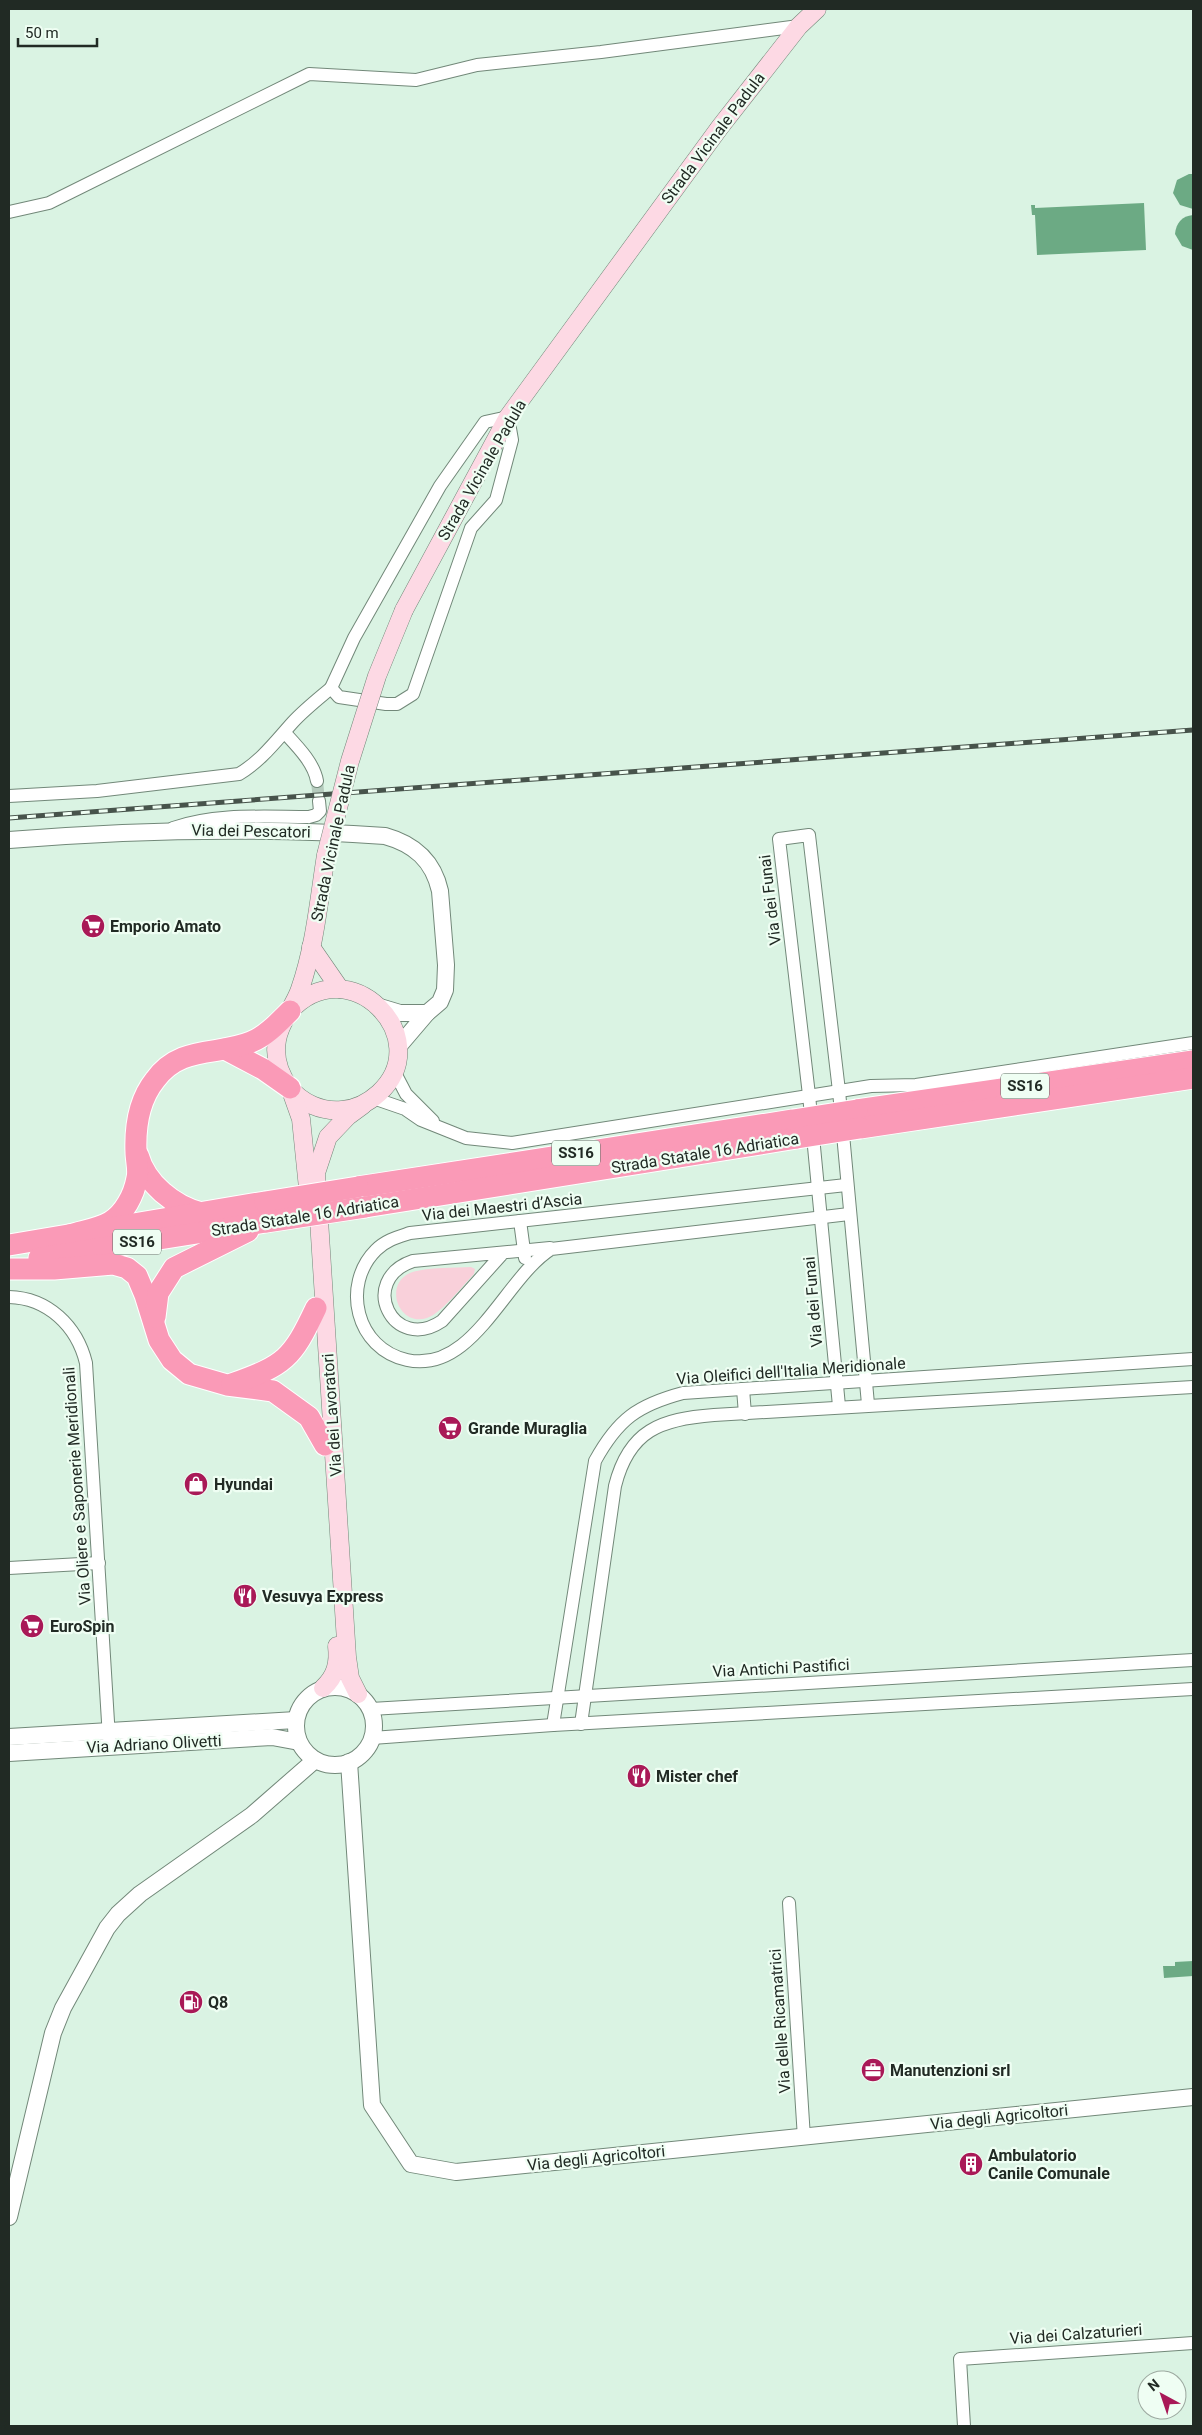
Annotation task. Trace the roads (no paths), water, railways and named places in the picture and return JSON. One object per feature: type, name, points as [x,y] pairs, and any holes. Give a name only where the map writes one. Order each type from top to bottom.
[{"type":"highway","points":[[70,1235],[108,1223],[121,1214],[138,1177],[136,1143],[141,1104],[155,1078],[178,1060],[201,1051],[225,1049],[254,1041],[290,1012]]},
{"type":"highway","points":[[225,1049],[263,1069],[290,1088]]},
{"type":"highway","name":"Strada Statale 16 Adriatica","points":[[9,1244],[202,1213],[365,1207],[795,1129],[1193,1061]]},
{"type":"highway","name":"Strada Statale 16 Adriatica","points":[[858,1119],[1193,1078]]},
{"type":"highway","name":"Strada Statale 16 Adriatica","points":[[9,1262],[266,1212],[358,1187],[795,1129]]},
{"type":"highway","points":[[136,1143],[139,1159],[148,1175],[164,1194],[183,1208],[202,1213]]},
{"type":"highway","points":[[154,1322],[158,1293],[174,1268],[266,1212]]},
{"type":"highway","points":[[9,1269],[54,1269],[113,1264],[126,1268],[137,1276],[159,1340],[172,1360],[189,1374],[227,1385],[273,1391],[309,1417],[324,1445]]},
{"type":"highway","points":[[227,1385],[272,1369],[294,1351],[316,1308]]},
{"type":"main road","name":"Strada Vicinale Padula","points":[[312,1175],[301,1120],[290,1088],[280,1070],[276,1049],[280,1029],[300,989],[311,947],[326,855],[350,761],[377,676],[404,610],[508,418],[720,127],[799,26],[817,9]]},
{"type":"main road","points":[[311,947],[340,989]]},
{"type":"main road","name":"Strada Vicinale Padula","points":[[290,1012],[300,1001],[316,993],[340,989],[361,994],[380,1007],[393,1028],[398,1047],[394,1070],[386,1085],[348,1116],[328,1137],[312,1175]]},
{"type":"main road","name":"Strada Vicinale Padula","points":[[290,1088],[306,1102],[327,1110],[345,1110],[368,1101]]},
{"type":"main road","name":"Via dei Lavoratori","points":[[312,1175],[316,1308],[324,1445],[343,1658]]},
{"type":"main road","name":"Via dei Lavoratori","points":[[312,1175],[343,1658]]},
{"type":"main road","points":[[323,1688],[343,1658]]},
{"type":"main road","points":[[343,1658],[358,1694]]},
{"type":"street","points":[[9,212],[49,203],[309,74],[416,80],[476,65],[601,52],[799,26]]},
{"type":"street","points":[[9,796],[97,791],[239,774],[256,764],[294,721],[331,688],[354,638],[440,486],[485,422],[508,418],[512,440],[496,500],[471,528],[413,694],[397,704],[386,704],[339,698],[331,688]]},
{"type":"street","points":[[285,733],[308,762],[316,775],[317,782]]},
{"type":"street","points":[[164,831],[193,821],[224,818],[309,817],[316,815],[320,811],[319,802]]},
{"type":"street","name":"Via dei Pescatori","points":[[9,840],[90,834],[229,829],[385,836],[417,850],[426,859],[437,878],[446,965],[446,990],[440,1002],[427,1012],[398,1047]]},
{"type":"street","name":"Via dei Funai","points":[[839,1406],[809,1095],[779,839],[809,835],[839,1091],[846,1186],[868,1404]]},
{"type":"street","points":[[380,1007],[400,1012],[427,1012]]},
{"type":"street","points":[[368,1101],[405,1110],[421,1120],[466,1138],[512,1143],[809,1095],[871,1086],[925,1084],[1193,1043]]},
{"type":"street","points":[[394,1070],[406,1094],[439,1126]]},
{"type":"street","name":"Via dei Maestri d’Ascia","points":[[846,1186],[410,1233],[393,1238],[378,1248],[366,1262],[358,1280],[356,1299],[359,1317],[367,1334],[380,1348],[406,1360],[430,1361],[449,1355],[466,1343],[542,1255],[560,1247],[849,1214]]},
{"type":"street","points":[[520,1221],[527,1271]]},
{"type":"street","points":[[503,1253],[442,1321],[433,1327],[423,1330],[412,1330],[393,1319],[387,1310],[384,1300],[388,1280],[403,1265],[413,1261],[560,1247]]},
{"type":"street","name":"Via Oliere e Saponerie Meridionali","points":[[9,1297],[26,1299],[54,1312],[74,1334],[82,1350],[88,1385],[109,1738]]},
{"type":"street","name":"Via Oleifici dell'Italia Meridionale","points":[[552,1725],[591,1481],[596,1461],[607,1439],[629,1416],[656,1401],[683,1393],[1193,1359]]},
{"type":"street","points":[[580,1724],[620,1466],[634,1444],[655,1426],[684,1417],[868,1404],[1193,1387]]},
{"type":"street","points":[[743,1389],[745,1414]]},
{"type":"street","points":[[9,1568],[99,1563]]},
{"type":"street","name":"Via Antichi Pastifici","points":[[370,1709],[1193,1660]]},
{"type":"street","points":[[337,1687],[358,1694],[370,1709],[374,1720],[372,1738],[361,1755],[349,1762],[329,1765],[316,1760],[303,1750],[299,1742],[296,1720],[305,1700],[323,1688],[337,1687]]},
{"type":"street","points":[[372,1738],[552,1725],[1193,1689]]},
{"type":"street","name":"Via Adriano Olivetti","points":[[9,1753],[109,1738],[296,1720]]},
{"type":"street","name":"Via Adriano Olivetti","points":[[9,1737],[272,1737],[299,1742]]},
{"type":"street","points":[[9,2217],[53,2033],[63,2008],[107,1928],[118,1914],[140,1894],[252,1815],[316,1760]]},
{"type":"street","name":"Via degli Agricoltori","points":[[349,1762],[372,2105],[411,2164],[456,2172],[1193,2097]]},
{"type":"street","name":"Via delle Ricamatrici","points":[[789,1903],[804,2138]]},
{"type":"street","name":"Via dei Calzaturieri","points":[[964,2426],[960,2359],[1193,2343]]},
{"type":"tunnel","points":[[317,781],[319,801]]},
{"type":"railway","points":[[9,818],[1193,730]]},
{"type":"place","name":"Emporio Amato","points":[[93,926]]},
{"type":"place","name":"Grande Muraglia","points":[[450,1428]]},
{"type":"place","name":"Hyundai","points":[[196,1484]]},
{"type":"place","name":"Vesuvya Express","points":[[245,1596]]},
{"type":"place","name":"EuroSpin","points":[[32,1626]]},
{"type":"place","name":"Mister chef","points":[[639,1776]]},
{"type":"place","name":"Q8","points":[[191,2002]]},
{"type":"place","name":"Manutenzioni srl","points":[[873,2070]]},
{"type":"place","name":"Ambulatorio Canile Comunale","points":[[971,2164]]}]
